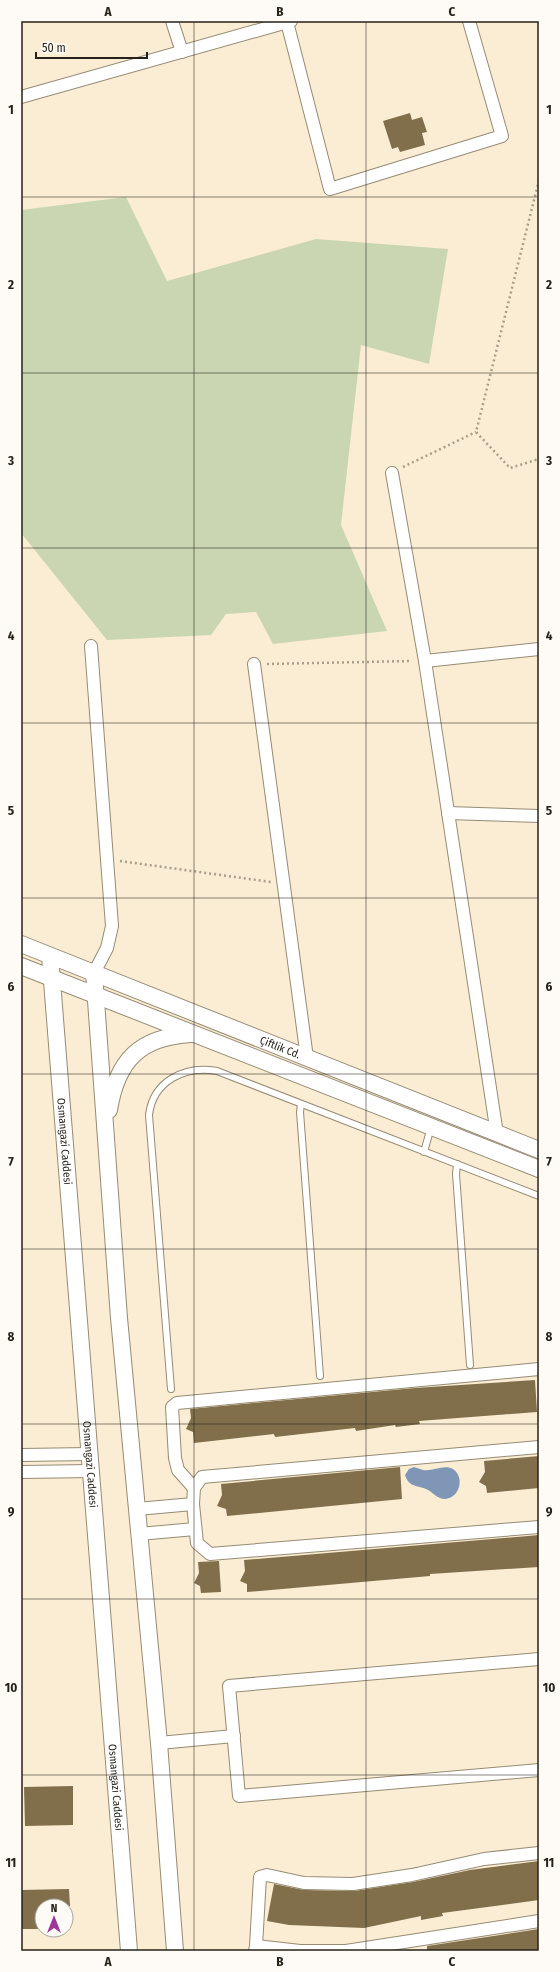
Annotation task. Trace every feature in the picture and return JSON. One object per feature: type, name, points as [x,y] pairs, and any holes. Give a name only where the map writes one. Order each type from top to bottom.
[{"type":"street","points":[[172,21],[182,52]]},
{"type":"street","points":[[21,97],[289,22],[330,189],[502,136],[469,21]]},
{"type":"street","points":[[392,473],[425,661],[497,1134]]},
{"type":"street","points":[[91,646],[112,926],[107,948],[94,973],[95,994],[119,1318],[158,1742],[175,1951]]},
{"type":"street","points":[[425,661],[539,649]]},
{"type":"street","points":[[254,664],[307,1058]]},
{"type":"street","points":[[448,813],[539,816]]},
{"type":"street","name":"Çiftlik Cd.","points":[[21,944],[539,1150]]},
{"type":"street","name":"Osmangazi Caddesi","points":[[50,956],[129,1951]]},
{"type":"street","name":"Çiftlik Cd.","points":[[21,966],[539,1169]]},
{"type":"street","points":[[105,1131],[111,1095],[118,1075],[131,1055],[146,1044],[163,1037],[195,1034]]},
{"type":"street","points":[[194,1488],[178,1470],[175,1458],[172,1408],[177,1403],[539,1370]]},
{"type":"street","points":[[539,1447],[202,1477],[194,1488],[193,1504],[197,1543],[210,1554],[539,1526]]},
{"type":"street","points":[[21,1455],[90,1454]]},
{"type":"street","points":[[21,1472],[92,1470]]},
{"type":"street","points":[[137,1509],[193,1504]]},
{"type":"street","points":[[139,1534],[195,1529]]},
{"type":"street","points":[[539,1659],[229,1686],[239,1796],[539,1770]]},
{"type":"street","points":[[158,1742],[234,1736]]},
{"type":"street","points":[[539,1853],[484,1859],[412,1875],[353,1884],[304,1883],[267,1875],[260,1877],[255,1948],[300,1951],[346,1951],[401,1944],[479,1929],[539,1921]]},
{"type":"lane","points":[[171,1389],[149,1115],[154,1094],[174,1076],[190,1070],[208,1069],[217,1071],[539,1196]]},
{"type":"lane","points":[[301,1104],[300,1112],[320,1376]]},
{"type":"lane","points":[[424,1152],[431,1127]]},
{"type":"lane","points":[[457,1164],[456,1174],[470,1365]]},
{"type":"path","points":[[392,473],[476,432],[539,180]]},
{"type":"path","points":[[476,432],[510,468],[539,459]]},
{"type":"path","points":[[254,664],[425,661]]},
{"type":"path","points":[[107,859],[284,884]]},
{"type":"green space","points":[[126,197],[167,281],[316,239],[448,249],[429,364],[361,345],[341,525],[387,631],[273,644],[256,612],[226,614],[211,635],[107,640],[21,533],[21,210]]},
{"type":"water","points":[[414,1467],[423,1470],[446,1467],[453,1469],[457,1473],[460,1482],[457,1491],[450,1498],[442,1499],[426,1489],[411,1484],[405,1475],[409,1469]]},
{"type":"building","points":[[410,113],[412,120],[422,117],[427,132],[422,133],[425,145],[400,152],[398,147],[392,149],[383,121]]},
{"type":"building","points":[[535,1380],[537,1412],[419,1421],[420,1424],[396,1427],[395,1425],[356,1431],[355,1428],[275,1437],[274,1434],[194,1443],[193,1432],[186,1429],[191,1418],[190,1409],[415,1388]]},
{"type":"building","points":[[539,1456],[539,1488],[487,1493],[486,1486],[479,1482],[485,1472],[484,1461]]},
{"type":"building","points":[[400,1467],[402,1499],[227,1516],[226,1509],[217,1506],[222,1495],[221,1484]]},
{"type":"building","points":[[539,1535],[539,1567],[430,1574],[430,1576],[247,1592],[247,1584],[240,1581],[245,1571],[244,1560]]},
{"type":"building","points":[[219,1561],[221,1592],[201,1593],[200,1586],[194,1583],[199,1573],[198,1562]]},
{"type":"building","points":[[73,1786],[73,1825],[25,1826],[24,1787]]},
{"type":"building","points":[[539,1861],[539,1900],[442,1913],[443,1916],[421,1920],[421,1916],[364,1928],[289,1925],[267,1921],[274,1884],[304,1890],[354,1891],[413,1882],[470,1870]]},
{"type":"building","points":[[69,1889],[70,1898],[34,1898],[34,1929],[21,1929],[21,1890]]},
{"type":"building","points":[[539,1929],[539,1951],[427,1951],[427,1946]]}]
